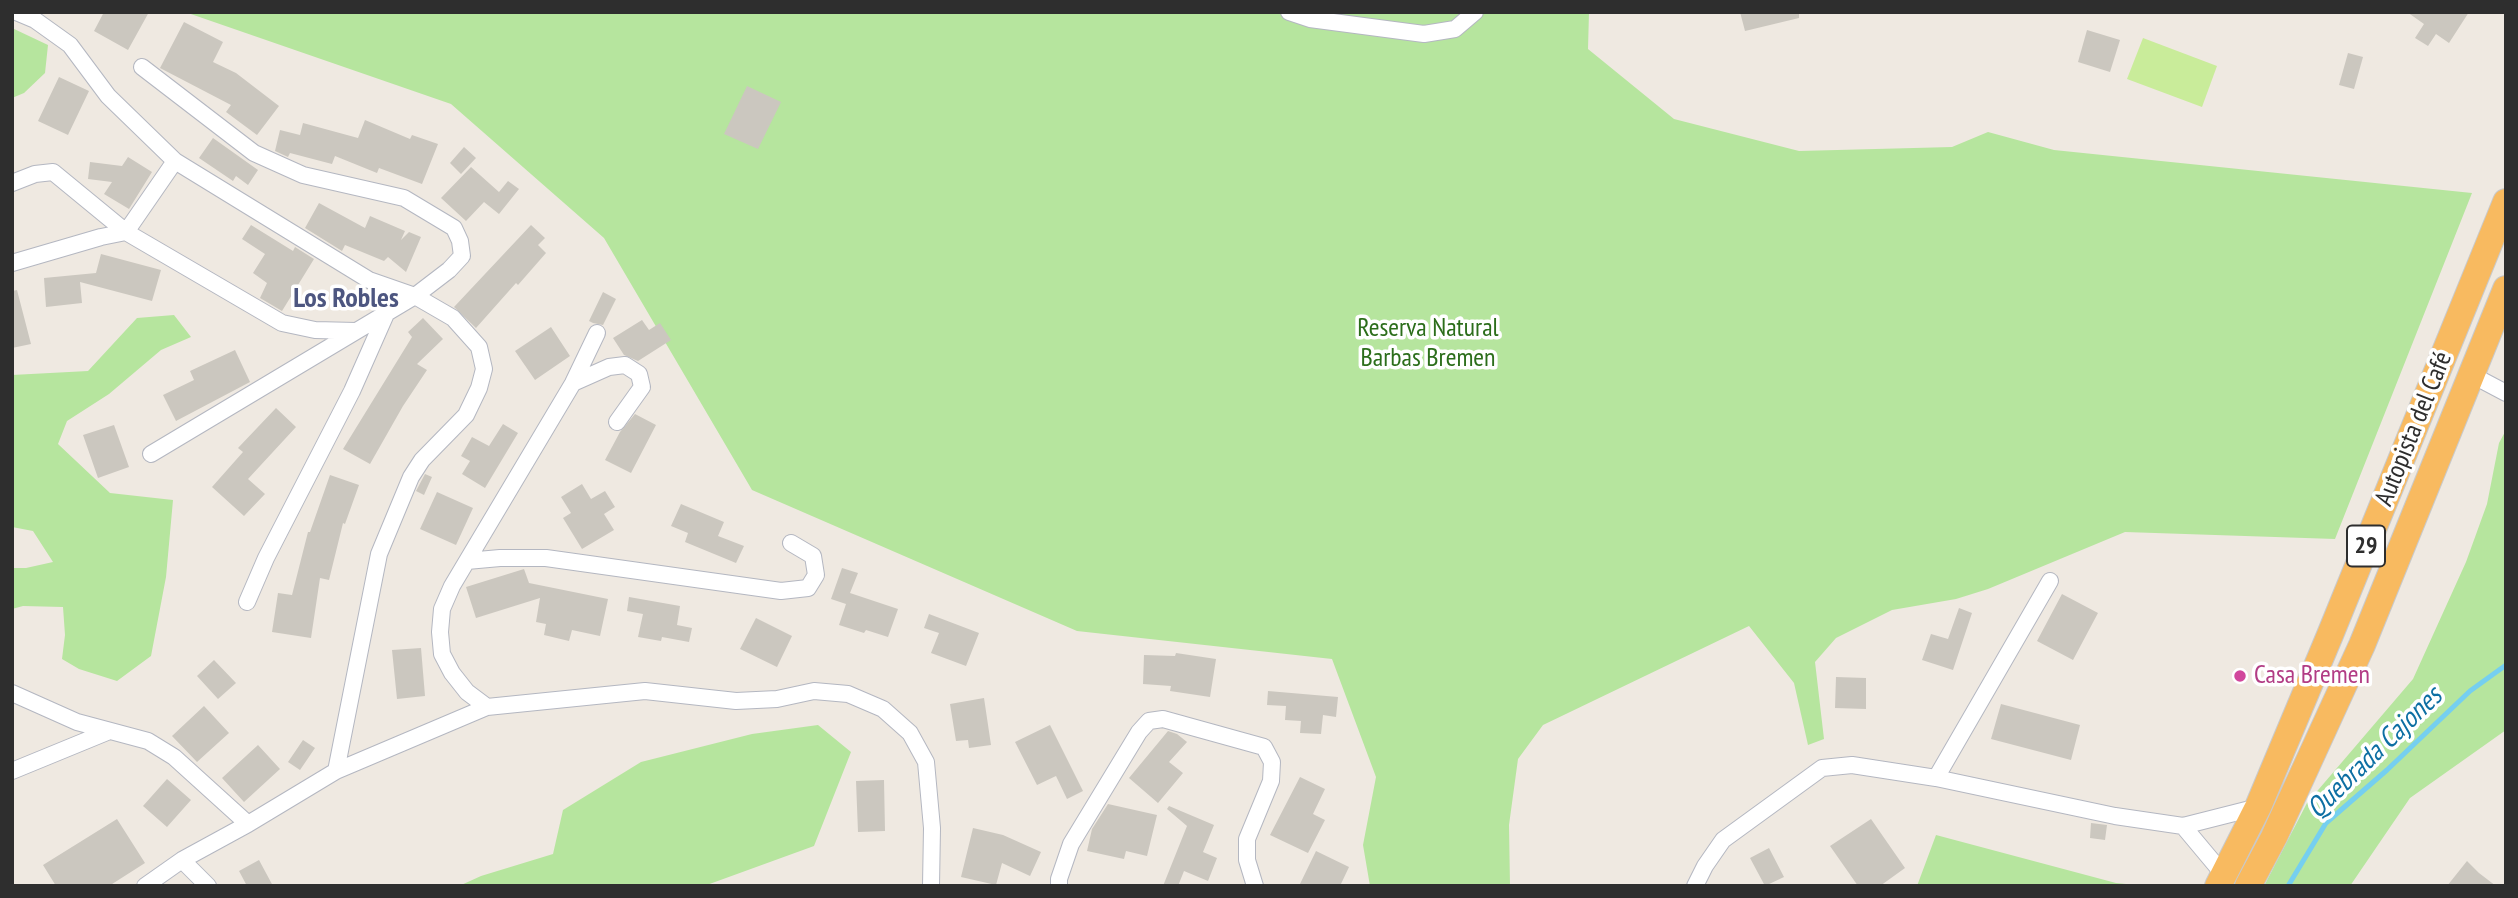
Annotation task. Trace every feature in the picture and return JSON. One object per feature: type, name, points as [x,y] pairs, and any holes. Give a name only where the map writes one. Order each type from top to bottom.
[{"type":"highway","name":"Autopista del Café","points":[[2221,880],[2258,807],[2506,202]]},
{"type":"highway","name":"Autopista del Café","points":[[2248,886],[2274,837],[2362,645],[2506,289]]},
{"type":"street","points":[[16,12],[35,20],[70,45],[108,96],[175,161],[369,279],[415,296],[453,317],[479,347],[484,369],[479,388],[466,415],[422,460],[411,477],[379,554],[336,771]]},
{"type":"street","points":[[1289,12],[1310,19],[1424,34],[1455,29],[1475,12]]},
{"type":"street","points":[[142,67],[254,152],[303,175],[404,198],[454,228],[462,256],[449,270],[415,296],[152,454]]},
{"type":"street","points":[[12,263],[126,232],[175,161]]},
{"type":"street","points":[[12,183],[35,174],[53,172],[126,232],[282,323],[315,330],[356,331]]},
{"type":"street","points":[[247,602],[266,558],[352,391],[386,314]]},
{"type":"street","points":[[487,707],[467,692],[442,654],[442,609],[467,561],[573,383],[597,333]]},
{"type":"street","points":[[573,383],[609,367],[625,365],[639,374],[642,387],[617,422]]},
{"type":"street","points":[[2472,375],[2506,393]]},
{"type":"street","points":[[467,561],[546,558],[781,591],[808,588],[816,575],[813,556],[791,542]]},
{"type":"street","points":[[1936,778],[2050,580]]},
{"type":"street","points":[[145,886],[182,860],[336,771],[487,707],[645,691],[736,701],[776,699],[814,691],[848,694],[883,709],[910,733],[926,762],[932,828],[931,886]]},
{"type":"street","points":[[12,693],[77,722],[148,741],[174,757],[248,824]]},
{"type":"street","points":[[1059,886],[1071,844],[1139,732],[1149,721],[1163,719],[1264,747],[1272,762],[1271,780],[1247,839],[1247,860],[1255,886]]},
{"type":"street","points":[[12,771],[107,732]]},
{"type":"street","points":[[1695,886],[1704,866],[1723,840],[1822,768],[1852,765],[1936,778],[2115,816],[2183,826],[2258,807]]},
{"type":"street","points":[[2183,826],[2221,880]]},
{"type":"street","points":[[182,860],[208,886]]},
{"type":"green space","name":"Reserva Natural Barbas Bremen","points":[[185,12],[1589,12],[1588,49],[1674,119],[1799,151],[1952,147],[1988,132],[2054,150],[2472,193],[2335,539],[2125,532],[1988,589],[1956,599],[1892,610],[1836,638],[1815,662],[1824,739],[1808,745],[1794,683],[1749,626],[1543,725],[1518,759],[1509,825],[1510,886],[1370,886],[1363,845],[1376,777],[1332,659],[1077,631],[752,490],[604,238],[451,104]]},
{"type":"green space","points":[[12,28],[48,45],[45,73],[24,93],[12,98]]},
{"type":"green space","points":[[2143,38],[2217,66],[2202,107],[2127,79]]},
{"type":"green space","points":[[174,315],[191,337],[161,350],[109,394],[67,421],[58,444],[110,493],[173,500],[166,577],[151,656],[117,681],[79,669],[62,659],[65,635],[63,607],[23,606],[12,609],[12,568],[53,562],[33,531],[12,527],[12,375],[88,371],[137,318]]},
{"type":"green space","points":[[2506,430],[2506,730],[2410,798],[2350,886],[2264,886],[2307,803],[2413,679],[2466,562],[2487,504],[2499,443]]},
{"type":"green space","points":[[818,725],[851,752],[814,846],[704,886],[459,886],[481,876],[553,854],[563,810],[641,762],[752,734]]},
{"type":"green space","points":[[1936,835],[2116,883],[2146,886],[1917,886]]},
{"type":"building","points":[[104,12],[149,12],[128,50],[94,31]]},
{"type":"building","points":[[1740,12],[1799,12],[1799,18],[1745,31]]},
{"type":"building","points":[[2407,12],[2469,12],[2449,43],[2436,34],[2428,46],[2415,38],[2424,24]]},
{"type":"building","points":[[184,22],[223,42],[213,62],[236,73],[279,106],[257,135],[226,112],[231,105],[160,68]]},
{"type":"building","points":[[2087,30],[2120,40],[2110,72],[2078,62]]},
{"type":"building","points":[[2348,53],[2363,57],[2354,89],[2339,85]]},
{"type":"building","points":[[59,77],[89,91],[68,135],[38,121]]},
{"type":"building","points":[[747,86],[781,102],[758,149],[724,134]]},
{"type":"building","points":[[365,120],[410,139],[412,135],[438,144],[422,184],[379,168],[377,173],[335,156],[332,164],[290,153],[288,157],[275,151],[280,130],[300,135],[303,123],[358,138]]},
{"type":"building","points":[[213,138],[258,170],[248,185],[236,176],[233,181],[199,158]]},
{"type":"building","points":[[464,147],[476,158],[461,174],[450,163]]},
{"type":"building","points":[[128,157],[152,172],[129,209],[104,194],[112,182],[88,179],[90,162],[122,166]]},
{"type":"building","points":[[471,167],[499,192],[508,181],[519,189],[499,214],[484,202],[466,221],[441,198]]},
{"type":"building","points":[[319,203],[365,228],[370,216],[405,231],[401,240],[409,232],[421,237],[406,272],[388,257],[384,261],[345,245],[342,251],[305,228]]},
{"type":"building","points":[[251,225],[293,251],[295,247],[314,259],[282,311],[260,298],[267,283],[253,273],[265,254],[242,239]]},
{"type":"building","points":[[531,225],[545,238],[538,245],[546,253],[476,328],[454,307]]},
{"type":"building","points":[[101,254],[161,270],[152,301],[80,282],[82,303],[46,307],[44,278],[96,273]]},
{"type":"building","points":[[17,290],[31,344],[12,348],[12,291]]},
{"type":"building","points":[[603,292],[616,299],[603,325],[589,321]]},
{"type":"building","points":[[423,318],[443,339],[417,364],[427,370],[370,464],[343,449],[412,337],[408,332]]},
{"type":"building","points":[[642,320],[649,330],[660,323],[671,340],[638,361],[624,355],[613,338]]},
{"type":"building","points":[[551,327],[570,356],[535,380],[515,351]]},
{"type":"building","points":[[235,350],[250,382],[176,421],[163,395],[194,380],[190,371]]},
{"type":"building","points":[[276,408],[296,427],[248,479],[265,494],[244,516],[212,487],[243,452],[238,448]]},
{"type":"building","points":[[635,414],[656,425],[631,473],[605,460],[620,432]]},
{"type":"building","points":[[503,424],[518,433],[485,488],[462,474],[470,461],[461,456],[472,437],[489,446]]},
{"type":"building","points":[[114,425],[129,467],[98,478],[83,435]]},
{"type":"building","points":[[425,474],[432,477],[424,495],[416,491]]},
{"type":"building","points":[[330,475],[359,485],[345,524],[343,523],[329,580],[320,578],[311,638],[272,632],[278,593],[292,595],[308,532]]},
{"type":"building","points":[[582,484],[591,499],[605,491],[615,507],[604,514],[614,530],[582,549],[563,518],[571,513],[561,497]]},
{"type":"building","points":[[437,492],[473,508],[456,545],[420,529]]},
{"type":"building","points":[[681,504],[724,522],[718,536],[744,546],[736,563],[685,542],[688,533],[671,526]]},
{"type":"building","points":[[842,568],[858,573],[850,593],[898,609],[888,637],[839,625],[846,604],[831,599]]},
{"type":"building","points":[[524,569],[529,583],[608,599],[600,636],[572,630],[569,641],[544,635],[546,624],[536,622],[540,598],[476,618],[466,587]]},
{"type":"building","points":[[2062,594],[2098,613],[2073,660],[2037,641]]},
{"type":"building","points":[[629,597],[680,606],[677,625],[692,628],[689,642],[662,637],[661,641],[638,637],[643,614],[627,611]]},
{"type":"building","points":[[1959,608],[1972,613],[1953,670],[1922,660],[1931,634],[1948,639]]},
{"type":"building","points":[[929,614],[979,633],[966,666],[931,653],[939,633],[924,628]]},
{"type":"building","points":[[756,618],[792,636],[777,667],[740,649]]},
{"type":"building","points":[[421,648],[425,696],[397,699],[392,650]]},
{"type":"building","points":[[1176,653],[1216,659],[1210,697],[1170,691],[1171,686],[1143,684],[1144,655],[1175,656]]},
{"type":"building","points":[[214,660],[236,683],[218,699],[197,676]]},
{"type":"building","points":[[1836,677],[1866,678],[1866,709],[1835,708]]},
{"type":"building","points":[[1268,691],[1338,697],[1336,717],[1323,715],[1321,734],[1300,733],[1301,721],[1285,720],[1286,706],[1267,705]]},
{"type":"building","points":[[984,698],[991,745],[969,748],[968,740],[956,741],[950,704]]},
{"type":"building","points":[[2001,704],[2080,725],[2071,760],[1991,739]]},
{"type":"building","points":[[204,706],[229,733],[197,762],[172,736]]},
{"type":"building","points":[[1050,725],[1083,791],[1067,799],[1056,776],[1037,785],[1015,742]]},
{"type":"building","points":[[1168,731],[1187,742],[1169,762],[1183,773],[1158,803],[1129,778]]},
{"type":"building","points":[[303,740],[315,748],[300,770],[288,762]]},
{"type":"building","points":[[258,745],[280,769],[244,802],[222,778]]},
{"type":"building","points":[[1300,777],[1325,789],[1313,814],[1325,820],[1308,853],[1270,835]]},
{"type":"building","points":[[167,779],[191,800],[167,827],[143,806]]},
{"type":"building","points":[[884,780],[885,831],[858,832],[856,781]]},
{"type":"building","points":[[1108,804],[1157,815],[1147,856],[1126,851],[1124,859],[1087,851],[1092,829]]},
{"type":"building","points":[[1169,806],[1214,825],[1203,852],[1217,858],[1208,881],[1184,871],[1178,886],[1163,886],[1187,826],[1167,809]]},
{"type":"building","points":[[117,819],[145,863],[109,886],[56,886],[43,865]]},
{"type":"building","points":[[1871,819],[1905,868],[1880,886],[1858,886],[1830,846]]},
{"type":"building","points":[[2091,823],[2107,825],[2105,840],[2090,838]]},
{"type":"building","points":[[973,828],[1003,835],[1041,852],[1030,876],[1002,863],[996,885],[961,877]]},
{"type":"building","points":[[1769,848],[1784,877],[1765,886],[1750,858]]},
{"type":"building","points":[[1316,851],[1349,867],[1340,886],[1299,886]]},
{"type":"building","points":[[259,860],[273,886],[247,886],[239,871]]},
{"type":"building","points":[[2467,861],[2479,873],[2496,886],[2447,886]]},
{"type":"waterway","name":"Quebrada Cajones","points":[[2288,886],[2326,823],[2387,770],[2470,691],[2506,665]]},
{"type":"place","name":"Casa Bremen","points":[[2240,676]]},
{"type":"district","name":"Los Robles","points":[[346,299]]}]
